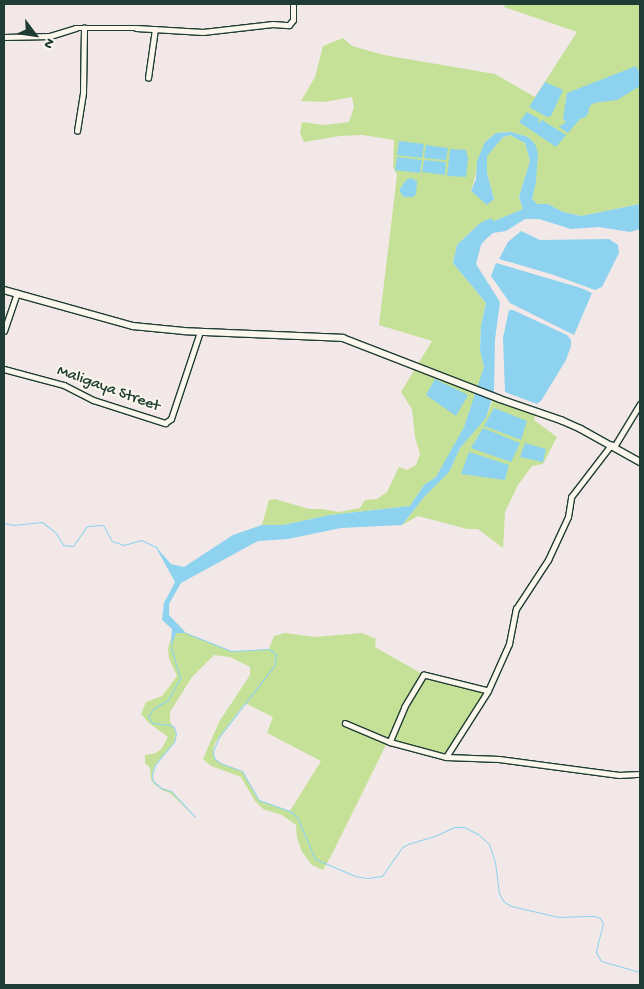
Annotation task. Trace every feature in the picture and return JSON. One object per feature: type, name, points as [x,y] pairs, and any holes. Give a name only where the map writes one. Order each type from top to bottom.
[{"type":"main road","points":[[4,290],[133,326],[200,332],[343,338],[500,399],[561,420],[640,462]]},
{"type":"street","points":[[4,37],[50,36],[73,29],[84,28],[203,32],[292,23],[293,4]]},
{"type":"street","points":[[77,131],[83,92],[84,28]]},
{"type":"street","points":[[148,78],[155,29]]},
{"type":"street","points":[[4,331],[17,293]]},
{"type":"street","name":"Maligaya Street","points":[[4,369],[64,385],[93,400],[166,423],[171,419],[200,332]]},
{"type":"street","points":[[446,757],[488,691],[509,644],[516,609],[548,560],[568,517],[571,497],[613,446],[640,404]]},
{"type":"street","points":[[390,742],[405,707],[424,676],[488,691]]},
{"type":"street","points":[[345,723],[390,742],[446,757],[499,758],[619,775],[640,774]]},
{"type":"green space","points":[[505,4],[640,4],[640,204],[581,216],[563,212],[548,204],[537,204],[532,199],[536,182],[535,144],[528,137],[511,132],[496,133],[485,142],[471,191],[487,204],[494,199],[487,173],[487,156],[503,137],[510,135],[525,143],[530,161],[519,197],[523,209],[494,221],[480,223],[457,245],[453,263],[486,303],[481,326],[480,350],[484,367],[464,427],[450,454],[436,477],[424,485],[410,506],[330,515],[283,525],[262,525],[269,500],[275,499],[309,509],[339,512],[360,508],[365,500],[377,499],[387,492],[399,467],[407,470],[416,465],[420,454],[415,437],[412,409],[401,392],[432,341],[379,325],[397,175],[393,167],[394,140],[362,135],[340,136],[304,142],[300,133],[302,122],[325,125],[349,122],[354,107],[352,97],[324,102],[301,101],[315,77],[323,46],[343,38],[352,46],[384,55],[495,74],[535,97],[577,32],[504,7]]},
{"type":"green space","points":[[494,397],[536,412],[534,420],[557,437],[543,464],[532,466],[518,485],[505,512],[503,548],[478,529],[467,529],[418,516],[402,525],[425,496],[449,472],[460,448],[486,417]]},
{"type":"green space","points":[[176,633],[186,633],[231,651],[252,651],[269,649],[274,636],[285,633],[315,637],[362,633],[376,639],[375,647],[424,675],[488,691],[446,757],[390,742],[386,745],[323,870],[312,865],[302,852],[297,838],[296,825],[282,815],[263,809],[255,801],[241,777],[211,766],[203,759],[219,722],[250,675],[250,667],[230,657],[214,655],[192,677],[170,712],[170,721],[176,734],[174,742],[155,765],[152,774],[153,781],[161,788],[171,791],[195,817],[170,793],[164,791],[154,784],[151,779],[150,768],[145,763],[145,755],[156,753],[162,748],[168,737],[150,724],[141,714],[146,702],[162,696],[177,676],[169,658],[168,649],[172,634],[171,646]],"holes":[[[245,703],[273,717],[267,733],[321,761],[290,811],[259,800],[242,771],[220,763],[214,758],[215,743]]]},
{"type":"water","points":[[636,66],[640,74],[640,86],[617,100],[594,103],[590,106],[587,116],[580,119],[568,133],[559,127],[566,122],[563,119],[567,93]]},
{"type":"water","points":[[545,82],[563,90],[551,116],[547,117],[529,107]]},
{"type":"water","points":[[527,112],[539,119],[538,124],[542,120],[566,135],[556,147],[519,122]]},
{"type":"water","points":[[511,132],[528,137],[535,144],[538,153],[536,182],[532,199],[537,204],[548,204],[563,212],[581,216],[640,204],[640,229],[630,232],[599,227],[571,229],[539,219],[525,219],[506,231],[493,233],[485,240],[481,245],[476,264],[500,302],[495,340],[494,392],[486,418],[460,448],[449,472],[425,496],[402,525],[341,528],[288,539],[258,541],[181,583],[169,604],[169,615],[186,633],[176,633],[171,648],[172,629],[162,620],[164,603],[175,582],[156,547],[171,564],[184,567],[233,535],[262,525],[283,525],[330,515],[410,506],[424,485],[436,477],[464,427],[484,367],[480,350],[481,326],[486,303],[453,263],[457,245],[480,223],[491,218],[494,221],[523,209],[519,197],[530,161],[525,143],[510,135],[503,137],[487,156],[487,173],[494,199],[487,205],[471,191],[476,179],[477,161],[485,142],[496,133]]},
{"type":"water","points":[[399,141],[424,144],[422,158],[397,155]]},
{"type":"water","points":[[426,145],[448,148],[446,160],[424,158]]},
{"type":"water","points":[[450,149],[466,150],[468,159],[466,177],[447,176]]},
{"type":"water","points":[[397,157],[422,160],[420,173],[395,170]]},
{"type":"water","points":[[424,160],[446,162],[445,175],[422,172]]},
{"type":"water","points":[[411,178],[417,181],[416,194],[413,197],[404,197],[400,189],[406,180]]},
{"type":"water","points":[[521,231],[540,240],[609,239],[618,245],[619,253],[602,287],[595,290],[554,275],[499,259],[508,242]]},
{"type":"water","points":[[496,263],[592,293],[574,335],[510,303],[491,276]]},
{"type":"water","points":[[509,310],[513,310],[567,335],[571,340],[566,360],[541,401],[537,404],[505,392],[503,338]]},
{"type":"water","points":[[435,379],[468,395],[456,416],[426,395]]},
{"type":"water","points":[[494,408],[527,421],[521,440],[484,426]]},
{"type":"water","points":[[483,428],[520,443],[511,462],[471,448]]},
{"type":"water","points":[[525,443],[546,449],[543,462],[520,457]]},
{"type":"water","points":[[469,452],[509,465],[505,480],[461,474]]},
{"type":"waterway","points":[[4,523],[13,525],[42,522],[56,533],[63,545],[73,546],[87,526],[103,525],[112,541],[124,545],[141,540],[156,547],[167,565]]},
{"type":"waterway","points":[[186,633],[231,651],[269,649],[276,654],[274,666],[219,737],[213,751],[214,758],[220,763],[242,771],[259,800],[290,811],[297,817],[315,859],[355,876],[367,878],[382,876],[402,847],[454,827],[464,827],[478,834],[489,844],[495,862],[499,893],[503,901],[511,906],[559,917],[594,916],[600,918],[603,923],[596,952],[601,961],[640,972]]},
{"type":"waterway","points":[[171,647],[180,678],[168,700],[154,708],[148,716],[152,723],[174,727],[176,734],[174,742],[155,765],[152,774],[153,781],[161,788],[171,791],[195,817]]}]
